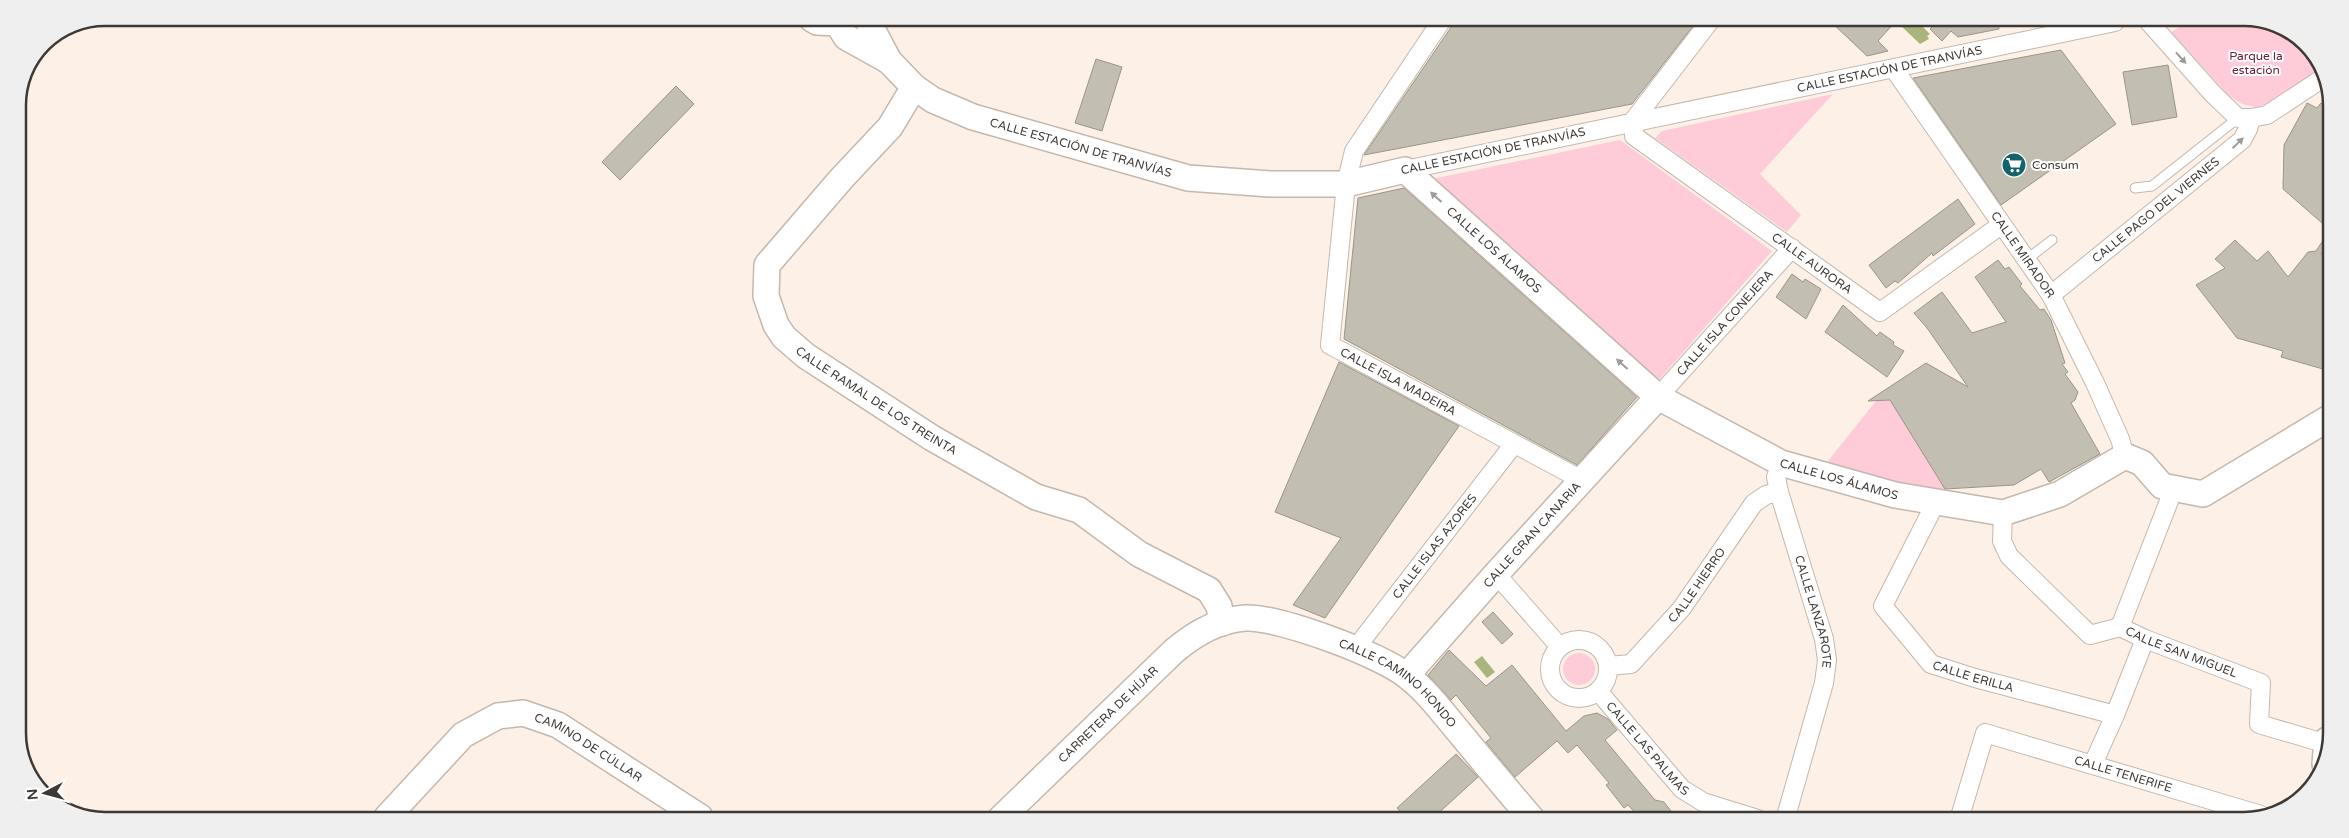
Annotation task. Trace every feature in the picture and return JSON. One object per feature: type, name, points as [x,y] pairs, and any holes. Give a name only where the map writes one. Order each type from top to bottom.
[{"type":"street","points":[[840,26],[846,37],[889,61]]},
{"type":"street","points":[[871,26],[889,61]]},
{"type":"street","points":[[1346,184],[1354,151],[1438,26]]},
{"type":"street","points":[[1632,121],[1706,26]]},
{"type":"street","name":"CALLE ESTACIÓN DE TRANVÍAS","points":[[889,61],[914,86],[933,100],[974,117],[1188,178],[1270,184],[1346,184],[1632,121],[1894,69],[2096,26]]},
{"type":"street","points":[[2152,26],[2212,94],[2245,118],[2267,115],[2319,81]]},
{"type":"street","name":"CALLE MIRADOR","points":[[1894,69],[2051,295],[2098,391],[2120,439],[2125,456]]},
{"type":"street","name":"CALLE RAMAL DE LOS TREINTA","points":[[914,86],[890,128],[842,178],[767,265],[766,296],[776,325],[784,337],[806,356],[932,438],[1036,497],[1079,510],[1138,554],[1209,590],[1219,606],[1222,624]]},
{"type":"street","name":"CALLE PAGO DEL VIERNES","points":[[2051,295],[2242,140],[2248,129],[2245,118]]},
{"type":"street","name":"CALLE AURORA","points":[[1632,121],[1634,136],[1880,312],[2001,224]]},
{"type":"street","name":"CALLE LOS ÁLAMOS","points":[[1405,170],[1658,397],[1781,463],[1895,495],[2003,513],[2060,494],[2125,456]]},
{"type":"street","name":"CALLE ISLA MADEIRA","points":[[1346,184],[1330,345],[1582,480]]},
{"type":"street","name":"CALLE ISLA CONEJERA","points":[[1658,397],[1792,248]]},
{"type":"street","name":"CALLE GRAN CANARIA","points":[[1407,676],[1496,574],[1658,397]]},
{"type":"street","points":[[2125,456],[2142,463],[2162,486],[2203,494],[2323,422]]},
{"type":"street","name":"CALLE ISLAS AZORES","points":[[1355,649],[1514,444]]},
{"type":"street","name":"CALLE LANZAROTE","points":[[1781,463],[1776,477],[1779,492],[1824,640],[1827,660],[1824,683],[1787,812]]},
{"type":"street","points":[[2120,626],[2174,488]]},
{"type":"street","name":"CALLE HIERRO","points":[[1608,666],[1631,664],[1682,608],[1754,503],[1766,495],[1779,492]]},
{"type":"street","name":"CALLE ERILLA","points":[[1936,502],[1883,606],[1931,664],[1975,678],[2115,715]]},
{"type":"street","name":"CALLE SAN MIGUEL","points":[[2003,513],[2002,541],[2009,556],[2090,635],[2120,626],[2145,639],[2261,683],[2260,724],[2322,741]]},
{"type":"street","points":[[1496,574],[1560,647]]},
{"type":"street","name":"CALLE CAMINO HONDO","points":[[1222,624],[1243,618],[1264,618],[1355,649],[1407,676],[1442,712],[1526,812]]},
{"type":"street","name":"CARRETERA DE HÍJAR","points":[[1007,812],[1174,651],[1192,636],[1211,626],[1222,624]]},
{"type":"street","points":[[2093,764],[2145,639]]},
{"type":"street","points":[[1576,640],[1593,644],[1600,649],[1608,666],[1604,684],[1598,691],[1589,696],[1579,698],[1569,696],[1557,688],[1550,674],[1550,664],[1560,647],[1576,640]]},
{"type":"street","name":"CALLE LAS PALMAS","points":[[1598,691],[1682,789],[1703,802],[1734,812]]},
{"type":"street","name":"CAMINO DE CÚLLAR","points":[[392,812],[463,735],[498,716],[523,713],[558,725],[692,812]]},
{"type":"street","name":"CALLE TENERIFE","points":[[1961,812],[1985,733],[2249,811]]},
{"type":"lane","points":[[2135,188],[2152,186],[2245,118]]},
{"type":"lane","points":[[2026,260],[2052,240]]},
{"type":"green space","name":"Parque la estación","points":[[2181,26],[2244,26],[2269,30],[2288,39],[2296,46],[2307,57],[2315,72],[2272,103],[2255,107],[2242,104],[2229,96],[2171,32]]},
{"type":"green space","points":[[1833,94],[1760,174],[1801,215],[1787,232],[1655,138],[1662,131]]},
{"type":"green space","points":[[1620,140],[1772,251],[1658,381],[1432,179]]},
{"type":"green space","points":[[1884,391],[1884,400],[1890,400],[1951,497],[1863,479],[1828,461]]},
{"type":"green space","points":[[1579,653],[1591,657],[1595,669],[1591,681],[1579,685],[1567,681],[1563,669],[1567,657]]},
{"type":"shaded area","points":[[1901,26],[1922,26],[1930,34],[1927,36],[1929,39],[1920,44]]},
{"type":"shaded area","points":[[1482,656],[1495,672],[1487,678],[1474,662]]},
{"type":"building","points":[[1452,26],[1693,26],[1632,104],[1364,155]]},
{"type":"building","points":[[1835,26],[1892,26],[1878,41],[1888,51],[1867,56]]},
{"type":"building","points":[[1933,26],[1999,26],[1999,29],[1958,37],[1951,31],[1942,41],[1930,29]]},
{"type":"building","name":"Consum","points":[[2061,50],[2116,124],[2001,205],[1913,78]]},
{"type":"building","points":[[1096,59],[1122,67],[1102,131],[1075,123]]},
{"type":"building","points":[[2168,65],[2177,117],[2132,125],[2123,72]]},
{"type":"building","points":[[676,86],[694,104],[620,180],[602,162]]},
{"type":"building","points":[[2307,103],[2317,108],[2321,103],[2323,104],[2323,224],[2283,189],[2284,145]]},
{"type":"building","points":[[1404,188],[1637,397],[1577,465],[1344,339],[1358,198]]},
{"type":"building","points":[[1958,199],[1975,224],[1933,256],[1932,253],[1898,283],[1895,281],[1886,288],[1869,265]]},
{"type":"building","points":[[2235,240],[2257,261],[2268,251],[2288,277],[2308,252],[2316,251],[2323,240],[2323,369],[2281,357],[2283,351],[2237,338],[2196,285],[2225,268],[2215,259]]},
{"type":"building","points":[[1998,260],[2005,269],[2009,267],[2022,284],[2020,286],[2040,310],[2044,309],[2051,320],[2065,363],[2062,364],[2068,372],[2065,374],[2078,392],[2075,400],[2071,403],[2100,454],[2049,482],[2041,469],[2014,485],[1945,489],[1890,400],[1868,401],[1926,363],[1968,387],[1927,328],[1914,313],[1942,292],[1972,333],[2006,322],[1975,277]]},
{"type":"building","points":[[1792,274],[1803,282],[1805,279],[1821,289],[1806,319],[1776,297]]},
{"type":"building","points":[[1843,305],[1877,336],[1880,332],[1894,342],[1893,345],[1904,351],[1887,377],[1825,332]]},
{"type":"building","points":[[1339,362],[1459,426],[1325,618],[1293,605],[1341,538],[1275,512]]},
{"type":"building","points":[[1493,612],[1513,634],[1502,644],[1482,622]]},
{"type":"building","points":[[1449,650],[1486,686],[1512,665],[1566,731],[1584,716],[1597,713],[1608,719],[1617,730],[1605,740],[1655,800],[1664,802],[1672,812],[1634,812],[1628,805],[1624,808],[1606,785],[1609,783],[1577,745],[1568,753],[1557,741],[1515,777],[1486,742],[1491,738],[1456,695],[1451,700],[1428,675]]},
{"type":"building","points":[[1456,754],[1478,777],[1440,812],[1401,812],[1397,808]]},
{"type":"place","name":"Consum","points":[[2014,165]]}]
